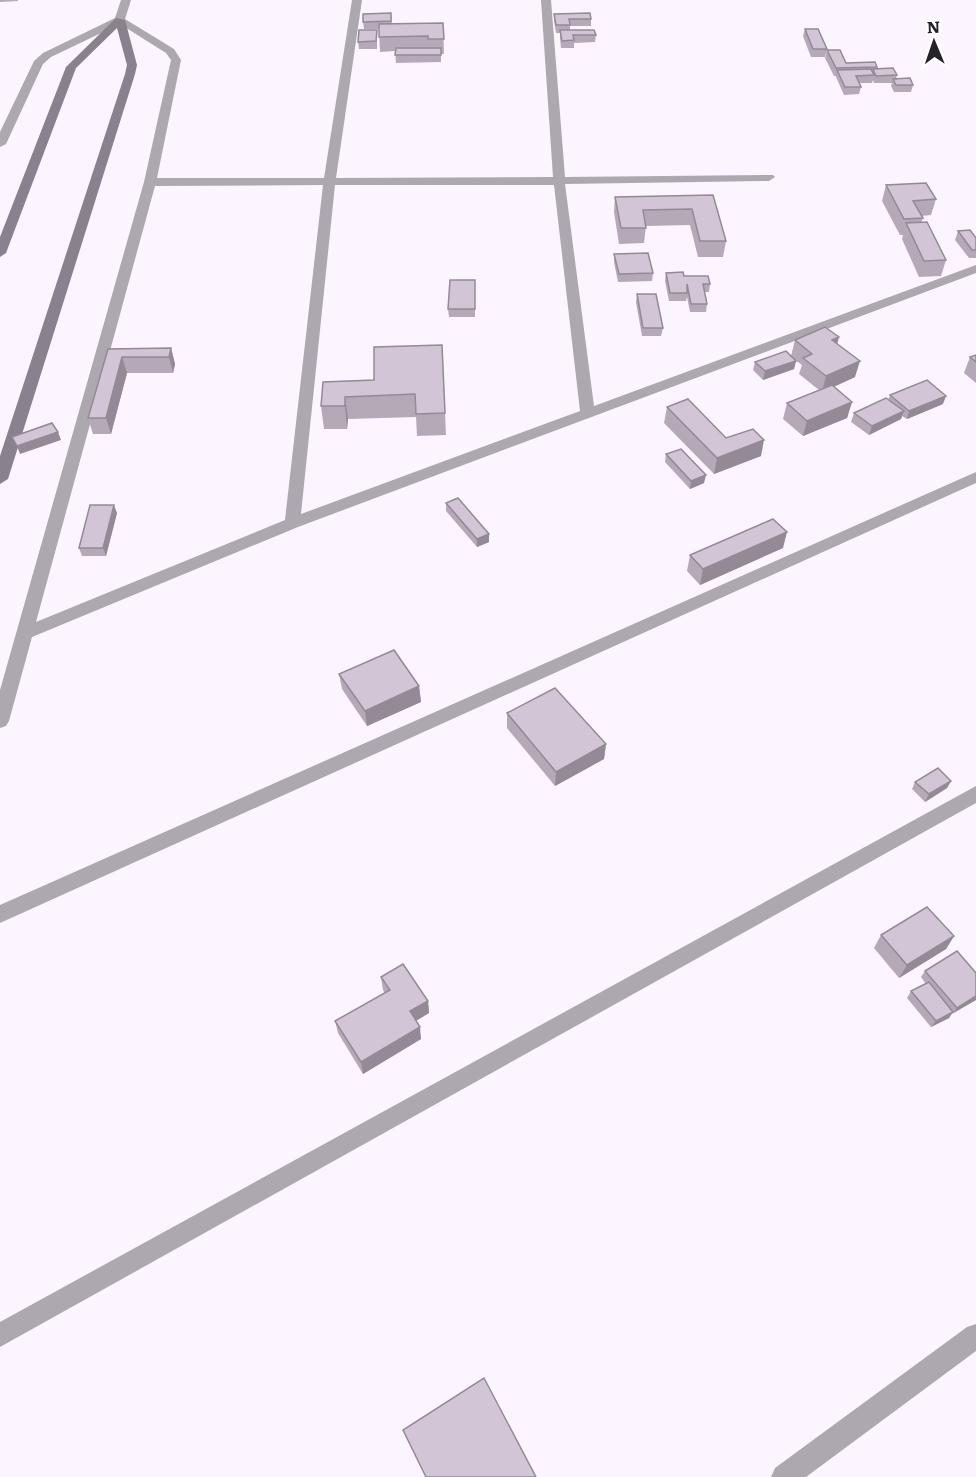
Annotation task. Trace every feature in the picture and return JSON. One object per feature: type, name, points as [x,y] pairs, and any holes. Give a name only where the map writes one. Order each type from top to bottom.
[{"type":"street","points":[[0,253],[71,67],[120,20],[126,0]]},
{"type":"street","points":[[292,523],[328,182],[357,0]]},
{"type":"street","points":[[546,0],[559,181],[588,414]]},
{"type":"street","points":[[0,144],[38,63],[47,56],[120,20]]},
{"type":"street","points":[[0,721],[150,182],[176,60],[170,51],[120,20]]},
{"type":"street","points":[[0,480],[130,74],[132,65],[120,20]]},
{"type":"street","points":[[150,182],[559,181],[769,177]]},
{"type":"street","points":[[23,634],[292,523],[976,268]]},
{"type":"street","points":[[0,914],[976,477]]},
{"type":"street","points":[[0,1335],[976,794]]},
{"type":"street","points":[[784,1477],[976,1336]]},
{"type":"building","points":[[391,13],[391,21],[363,22],[363,14]]},
{"type":"building","points":[[590,13],[591,19],[569,19],[570,25],[556,25],[554,14]]},
{"type":"building","points":[[443,23],[444,39],[428,39],[428,36],[379,37],[379,24]]},
{"type":"building","points":[[805,29],[818,29],[827,49],[813,49]]},
{"type":"building","points":[[359,30],[377,30],[376,41],[358,42]]},
{"type":"building","points":[[560,30],[594,30],[596,35],[573,35],[574,40],[562,41]]},
{"type":"building","points":[[396,48],[441,48],[441,55],[395,55]]},
{"type":"building","points":[[827,50],[840,50],[846,63],[875,62],[877,67],[836,68]]},
{"type":"building","points":[[893,68],[897,75],[876,76],[873,69]]},
{"type":"building","points":[[871,69],[874,75],[856,76],[861,87],[845,87],[837,70]]},
{"type":"building","points":[[910,78],[913,85],[896,85],[893,79]]},
{"type":"building","points":[[926,183],[936,199],[913,201],[923,218],[904,219],[886,185]]},
{"type":"building","points":[[713,195],[726,241],[700,241],[692,209],[643,210],[646,228],[621,228],[615,197]]},
{"type":"building","points":[[927,222],[946,260],[924,261],[906,223]]},
{"type":"building","points":[[970,230],[976,238],[976,250],[972,250],[958,231]]},
{"type":"building","points":[[648,253],[653,273],[619,274],[614,254]]},
{"type":"building","points":[[683,272],[684,276],[708,276],[710,284],[703,284],[707,304],[691,304],[687,284],[687,293],[670,293],[666,273]]},
{"type":"building","points":[[450,280],[475,280],[475,309],[448,309]]},
{"type":"building","points":[[637,294],[656,294],[663,328],[643,328]]},
{"type":"building","points":[[825,327],[839,337],[832,340],[860,361],[826,376],[803,358],[812,354],[795,340]]},
{"type":"building","points":[[442,345],[445,413],[416,414],[415,394],[345,397],[345,406],[321,406],[323,382],[374,380],[374,347]]},
{"type":"building","points":[[171,348],[169,357],[122,357],[106,418],[88,418],[108,349]]},
{"type":"building","points":[[786,351],[796,361],[765,371],[755,362]]},
{"type":"building","points":[[927,380],[946,396],[909,411],[890,395]]},
{"type":"building","points":[[832,385],[852,402],[807,421],[787,403]]},
{"type":"building","points":[[886,398],[904,411],[872,426],[854,413]]},
{"type":"building","points":[[688,399],[726,438],[753,429],[764,440],[717,458],[667,407]]},
{"type":"building","points":[[52,423],[58,432],[17,446],[12,437]]},
{"type":"building","points":[[681,449],[706,475],[691,481],[666,454]]},
{"type":"building","points":[[458,498],[489,534],[477,539],[446,503]]},
{"type":"building","points":[[90,505],[114,505],[103,548],[79,548]]},
{"type":"building","points":[[773,519],[787,532],[703,569],[690,555]]},
{"type":"building","points":[[394,650],[419,686],[365,711],[339,674]]},
{"type":"building","points":[[555,688],[606,744],[556,772],[507,713]]},
{"type":"building","points":[[938,768],[951,781],[929,794],[915,782]]},
{"type":"building","points":[[927,907],[954,936],[907,965],[881,935]]},
{"type":"building","points":[[957,951],[976,973],[976,996],[957,1008],[925,971]]},
{"type":"building","points":[[403,964],[428,1001],[410,1011],[420,1027],[361,1062],[335,1021],[390,990],[381,977]]},
{"type":"building","points":[[929,982],[953,1012],[936,1021],[911,991]]},
{"type":"building","points":[[484,1378],[536,1477],[426,1477],[403,1430]]}]
